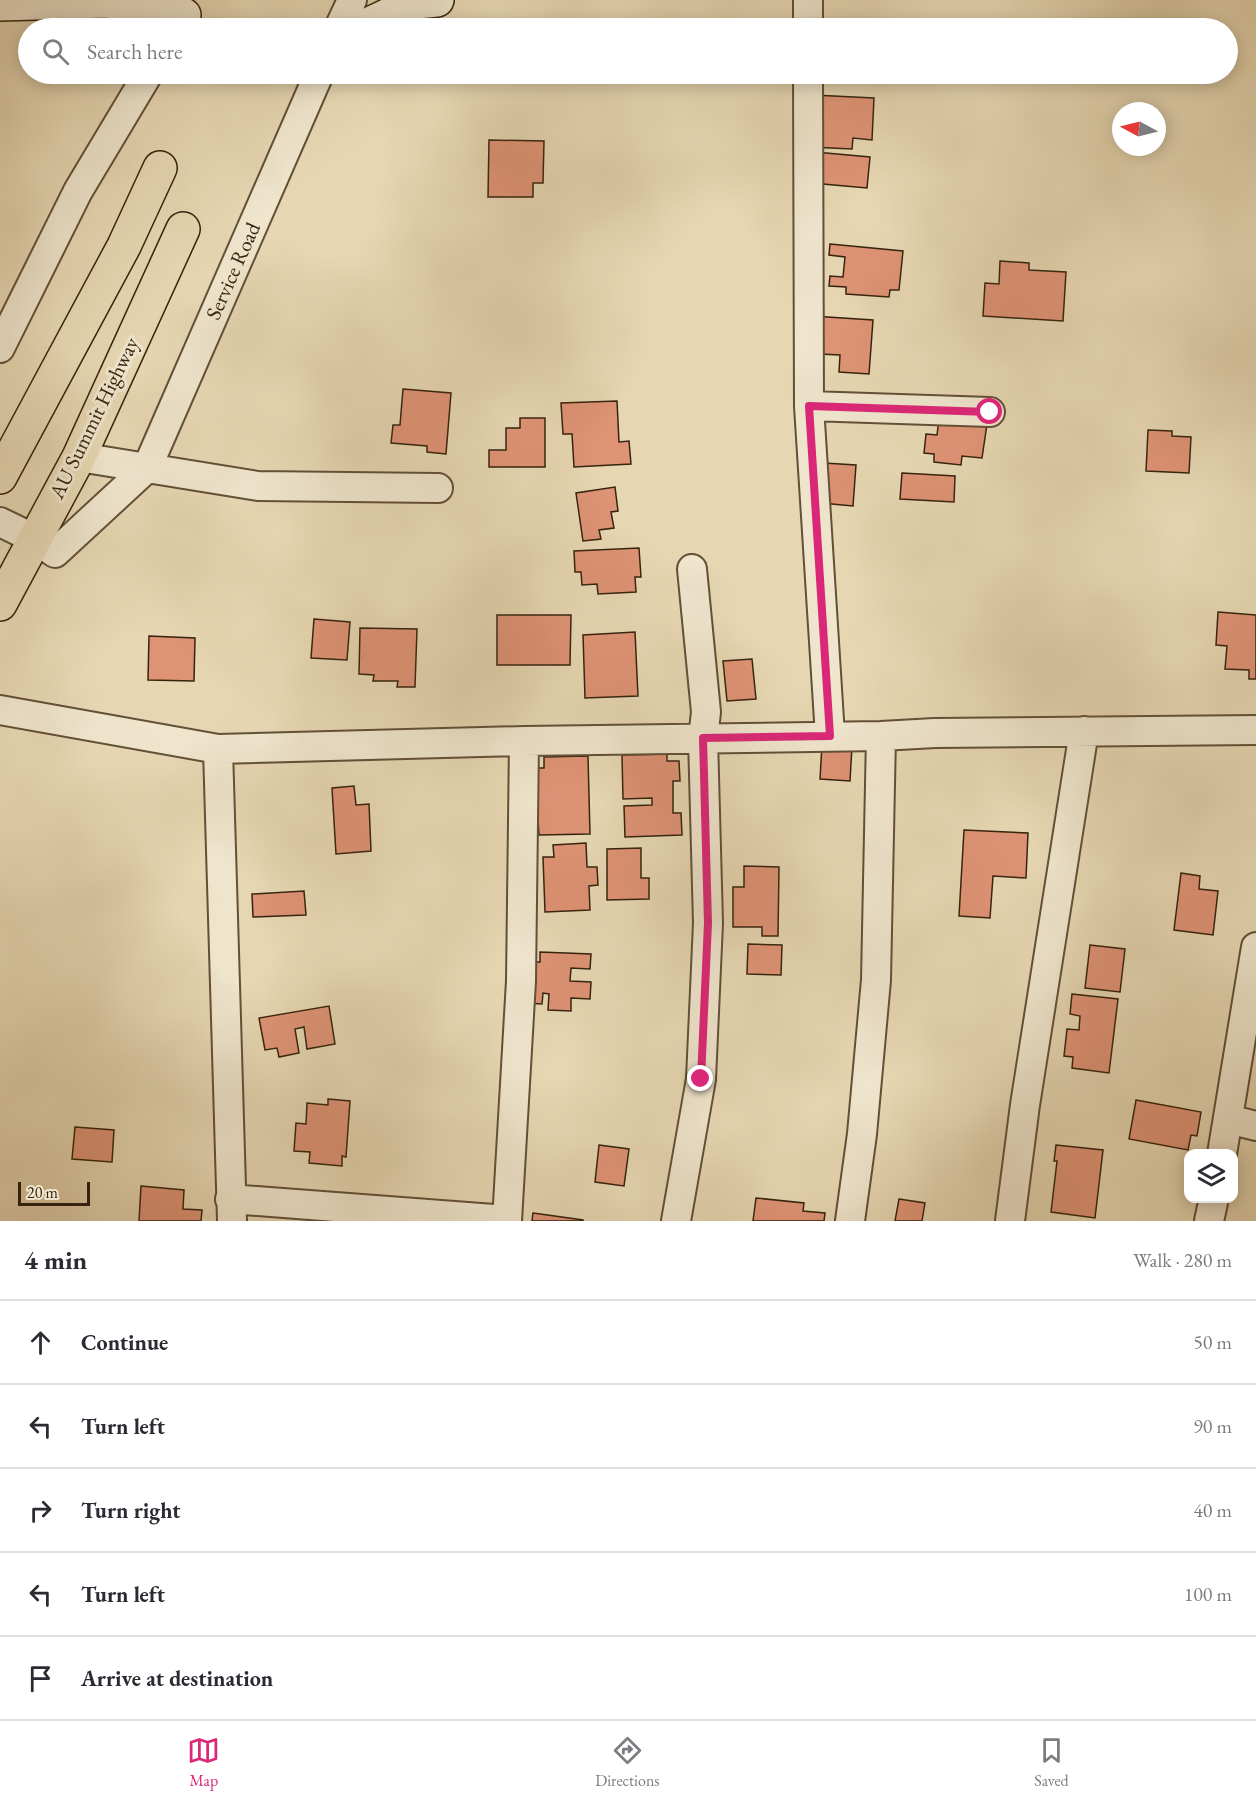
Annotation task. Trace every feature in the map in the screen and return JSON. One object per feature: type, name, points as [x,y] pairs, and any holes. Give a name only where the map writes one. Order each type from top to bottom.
[{"type":"main road","points":[[0,477],[124,246],[160,168]]},
{"type":"main road","name":"AU Summit Highway","points":[[0,604],[79,457],[183,229]]},
{"type":"street","points":[[0,3],[108,0],[183,14]]},
{"type":"street","points":[[344,18],[352,0]]},
{"type":"street","points":[[808,0],[808,18]]},
{"type":"street","points":[[383,18],[421,1]]},
{"type":"street","points":[[0,348],[78,191],[142,84]]},
{"type":"street","name":"Service Road","points":[[147,468],[315,84]]},
{"type":"street","points":[[808,84],[809,406],[830,736]]},
{"type":"street","points":[[809,406],[990,412]]},
{"type":"street","points":[[79,457],[258,486],[438,488]]},
{"type":"street","points":[[0,522],[35,539],[56,553],[147,468]]},
{"type":"street","points":[[676,1221],[701,1079],[708,923],[703,738],[706,712],[692,569]]},
{"type":"street","points":[[0,710],[218,749],[936,733],[1256,730]]},
{"type":"street","points":[[1010,1221],[1025,1105],[1084,731]]},
{"type":"street","points":[[850,1221],[862,1134],[876,980],[881,736]]},
{"type":"street","points":[[218,749],[231,1210],[507,1221],[521,981],[524,741]]},
{"type":"street","points":[[1223,1149],[1256,947]]},
{"type":"street","points":[[1228,1119],[1256,1126]]},
{"type":"street","points":[[1209,1221],[1213,1203]]},
{"type":"building","points":[[813,95],[874,98],[872,140],[853,138],[852,149],[810,147]]},
{"type":"building","points":[[489,140],[544,141],[543,183],[533,183],[533,197],[488,197]]},
{"type":"building","points":[[815,152],[870,157],[867,188],[812,183]]},
{"type":"building","points":[[830,244],[903,251],[899,290],[890,290],[889,297],[846,294],[846,287],[829,286],[830,276],[843,277],[845,257],[829,255]]},
{"type":"building","points":[[1000,261],[1029,263],[1029,270],[1066,272],[1063,321],[983,316],[985,283],[999,284]]},
{"type":"building","points":[[812,316],[873,320],[869,374],[839,372],[840,355],[820,354]]},
{"type":"building","points":[[403,389],[451,393],[446,454],[427,452],[427,446],[391,443],[393,425],[400,425]]},
{"type":"building","points":[[617,401],[619,442],[629,441],[631,464],[574,467],[572,434],[563,434],[561,403]]},
{"type":"building","points":[[520,418],[545,418],[545,467],[489,467],[489,450],[506,450],[506,428],[520,428]]},
{"type":"building","points":[[939,419],[987,424],[982,458],[962,456],[961,465],[934,462],[934,454],[924,453],[926,434],[937,435]]},
{"type":"building","points":[[1148,430],[1172,431],[1172,436],[1191,437],[1189,473],[1146,471]]},
{"type":"building","points":[[824,463],[856,465],[853,506],[821,503]]},
{"type":"building","points":[[902,473],[955,476],[954,502],[900,499]]},
{"type":"building","points":[[615,487],[618,511],[611,512],[614,528],[599,530],[601,539],[583,541],[576,493]]},
{"type":"building","points":[[639,548],[641,577],[635,577],[636,592],[598,594],[597,584],[582,585],[581,572],[575,572],[574,551]]},
{"type":"building","points":[[1218,612],[1256,615],[1256,679],[1249,679],[1249,670],[1225,669],[1227,646],[1216,645]]},
{"type":"building","points":[[497,615],[571,615],[570,665],[497,665]]},
{"type":"building","points":[[314,619],[350,622],[347,660],[311,658]]},
{"type":"building","points":[[360,628],[417,629],[415,687],[397,687],[398,681],[373,681],[374,675],[359,674]]},
{"type":"building","points":[[635,632],[638,696],[585,698],[583,635]]},
{"type":"building","points":[[149,636],[195,638],[194,681],[148,680]]},
{"type":"building","points":[[752,659],[756,699],[727,701],[723,661]]},
{"type":"building","points":[[822,744],[852,746],[850,781],[820,779]]},
{"type":"building","points":[[667,754],[667,761],[679,761],[680,781],[673,781],[673,813],[681,813],[682,835],[625,837],[624,806],[652,805],[652,798],[623,799],[622,755]]},
{"type":"building","points":[[588,756],[590,834],[539,835],[538,820],[532,821],[531,768],[544,768],[544,757]]},
{"type":"building","points":[[354,786],[356,805],[369,804],[371,851],[336,854],[332,788]]},
{"type":"building","points":[[964,830],[1028,833],[1026,878],[993,876],[990,918],[959,916]]},
{"type":"building","points":[[586,843],[587,867],[597,867],[598,885],[589,886],[590,910],[545,912],[543,857],[554,857],[553,845]]},
{"type":"building","points":[[641,848],[641,878],[649,878],[649,899],[607,900],[607,849]]},
{"type":"building","points":[[744,866],[779,867],[778,936],[762,936],[762,927],[733,927],[733,887],[744,887]]},
{"type":"building","points":[[1181,873],[1200,876],[1199,889],[1218,891],[1213,935],[1174,930]]},
{"type":"building","points":[[304,891],[306,915],[253,917],[252,894]]},
{"type":"building","points":[[748,944],[782,945],[781,975],[747,974]]},
{"type":"building","points":[[1090,945],[1125,949],[1120,992],[1085,988]]},
{"type":"building","points":[[540,952],[591,954],[590,969],[571,968],[570,981],[591,982],[590,999],[571,998],[571,1011],[548,1010],[549,994],[543,993],[542,1004],[527,1003],[530,962],[540,962]]},
{"type":"building","points":[[1072,994],[1118,999],[1109,1073],[1072,1068],[1073,1057],[1064,1056],[1067,1029],[1079,1030],[1080,1016],[1070,1014]]},
{"type":"building","points":[[329,1006],[335,1044],[307,1049],[304,1027],[295,1029],[299,1053],[279,1057],[277,1048],[265,1050],[259,1018]]},
{"type":"building","points":[[328,1099],[350,1101],[346,1157],[342,1156],[342,1166],[309,1163],[310,1152],[294,1151],[296,1123],[306,1124],[307,1103],[328,1105]]},
{"type":"building","points":[[1136,1100],[1201,1112],[1197,1136],[1191,1135],[1188,1149],[1129,1139]]},
{"type":"building","points":[[75,1127],[114,1130],[112,1162],[72,1159]]},
{"type":"building","points":[[599,1145],[629,1149],[624,1186],[595,1182]]},
{"type":"building","points":[[1056,1145],[1103,1150],[1095,1218],[1051,1212],[1057,1161],[1054,1161]]},
{"type":"building","points":[[141,1186],[184,1190],[183,1209],[202,1210],[201,1221],[139,1221]]},
{"type":"building","points":[[756,1198],[804,1203],[803,1211],[825,1213],[824,1221],[753,1221]]},
{"type":"building","points":[[899,1199],[925,1203],[922,1221],[895,1221]]},
{"type":"building","points":[[533,1213],[583,1220],[583,1221],[532,1221]]},
{"type":"route","points":[[701,1079],[708,923],[703,738],[830,736],[809,406],[990,412]]}]
